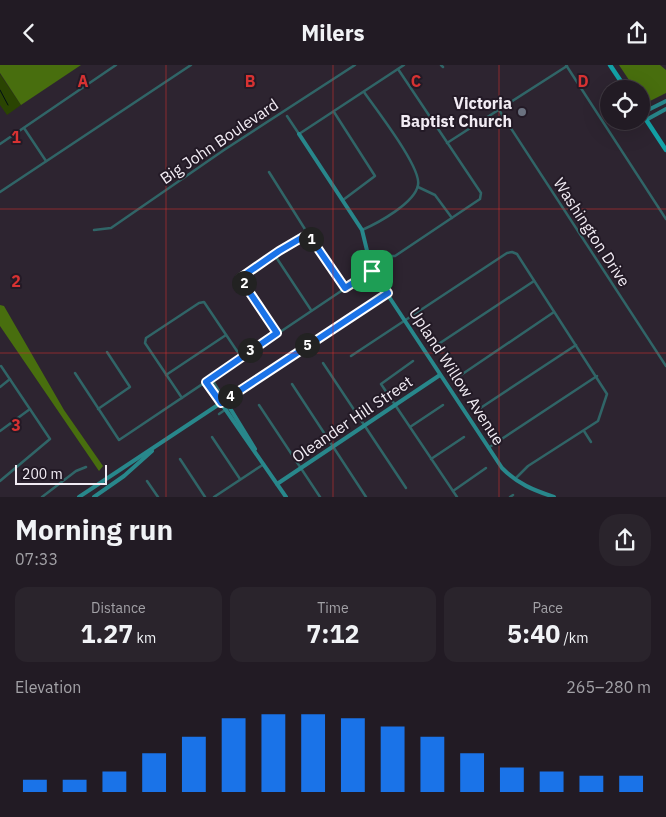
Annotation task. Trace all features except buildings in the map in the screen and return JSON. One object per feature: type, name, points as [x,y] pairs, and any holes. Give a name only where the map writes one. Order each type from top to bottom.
[{"type":"main road","points":[[610,65],[620,80]]},
{"type":"main road","points":[[650,126],[666,150]]},
{"type":"street","points":[[0,144],[116,65]]},
{"type":"street","points":[[0,192],[191,65]]},
{"type":"street","name":"Big John Boulevard","points":[[94,229],[111,228],[224,150],[355,65]]},
{"type":"street","points":[[300,134],[404,65]]},
{"type":"street","points":[[447,143],[567,65],[666,219]]},
{"type":"street","points":[[387,256],[394,256],[480,199],[480,193],[398,69]]},
{"type":"street","points":[[362,230],[412,198],[418,187],[416,170],[364,92]]},
{"type":"street","points":[[650,108],[666,101]]},
{"type":"street","points":[[650,118],[666,109]]},
{"type":"street","name":"Washington Drive","points":[[499,110],[666,366]]},
{"type":"street","points":[[334,112],[375,176],[344,200]]},
{"type":"street","name":"Upland Willow Avenue","points":[[287,116],[362,230],[372,271],[502,468],[514,480],[542,495],[554,497]]},
{"type":"street","points":[[24,128],[46,161]]},
{"type":"street","points":[[270,172],[308,234],[345,288]]},
{"type":"street","points":[[418,187],[435,195],[452,218]]},
{"type":"street","points":[[277,333],[240,278],[308,234]]},
{"type":"street","points":[[351,357],[512,252],[517,254],[607,394],[598,421],[528,466],[514,480]]},
{"type":"street","points":[[274,255],[311,310]]},
{"type":"street","points":[[74,373],[119,440],[372,271]]},
{"type":"street","points":[[438,345],[534,281]]},
{"type":"street","points":[[79,497],[388,293]]},
{"type":"street","points":[[182,398],[145,341],[202,302],[206,304],[241,357]]},
{"type":"street","points":[[458,377],[554,312]]},
{"type":"street","points":[[166,375],[226,335]]},
{"type":"street","points":[[479,409],[576,345]]},
{"type":"street","points":[[98,409],[130,387],[107,352]]},
{"type":"street","points":[[413,361],[381,384],[457,497]]},
{"type":"street","points":[[323,363],[406,488]]},
{"type":"street","points":[[0,481],[50,439],[1,366]]},
{"type":"street","name":"Oleander Hill Street","points":[[277,484],[440,375]]},
{"type":"street","points":[[488,448],[597,376]]},
{"type":"street","points":[[211,378],[264,464]]},
{"type":"street","points":[[0,387],[10,379]]},
{"type":"street","points":[[206,382],[286,497]]},
{"type":"street","points":[[292,384],[366,497]]},
{"type":"street","points":[[219,414],[235,403]]},
{"type":"street","points":[[259,405],[320,497]]},
{"type":"street","points":[[410,427],[443,405]]},
{"type":"street","points":[[0,431],[30,409]]},
{"type":"street","points":[[584,431],[591,442]]},
{"type":"street","points":[[212,437],[240,479]]},
{"type":"street","points":[[431,459],[464,437]]},
{"type":"street","points":[[94,497],[149,456],[153,449]]},
{"type":"street","points":[[180,459],[205,497]]},
{"type":"street","points":[[214,497],[264,464]]},
{"type":"street","points":[[42,497],[76,471],[86,467]]},
{"type":"street","points":[[453,491],[486,468]]},
{"type":"street","points":[[110,476],[114,483]]},
{"type":"street","points":[[147,481],[158,497]]},
{"type":"green space","points":[[0,65],[81,65],[21,105],[0,73]]},
{"type":"green space","points":[[619,65],[660,65],[666,70],[666,93],[650,101],[650,80],[629,80]]},
{"type":"green space","points":[[0,74],[21,105],[7,115],[0,105]]},
{"type":"green space","points":[[0,305],[4,306],[64,410],[103,466],[99,471],[0,326]]},
{"type":"waterway","points":[[0,90],[8,105]]},
{"type":"place","name":"Victoria Baptist Church","points":[[522,112]]},
{"type":"route","points":[[308,234],[345,288],[372,271],[388,293],[300,349],[221,403],[206,382],[277,333],[240,278],[308,234]]}]
